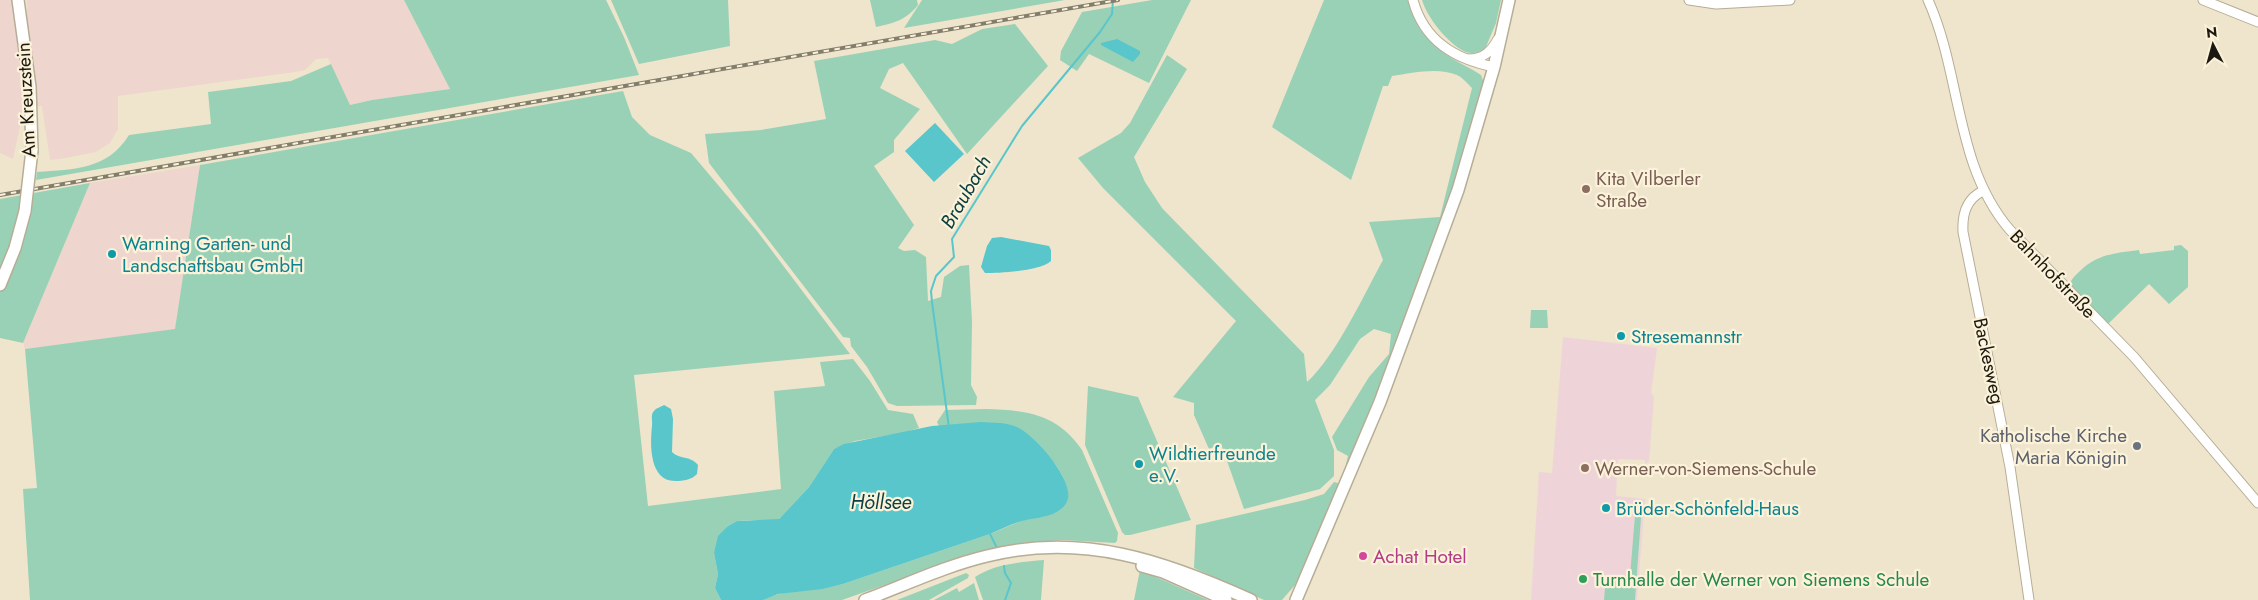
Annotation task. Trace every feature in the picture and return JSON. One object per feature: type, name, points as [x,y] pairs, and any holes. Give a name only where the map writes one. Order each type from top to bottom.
[{"type":"main road","name":"Am Kreuzstein","points":[[0,285],[15,248],[24,211],[32,150],[30,87],[18,0]]},
{"type":"main road","points":[[1289,600],[1299,597],[1380,402],[1458,190],[1494,67],[1509,0]]},
{"type":"main road","points":[[865,600],[986,556],[1018,550],[1071,548],[1108,551],[1142,558],[1190,573],[1252,600]]},
{"type":"main road","points":[[887,600],[970,568],[1035,556],[1058,555],[1104,558],[1148,567],[1226,600]]},
{"type":"street","points":[[1413,0],[1420,18],[1434,38],[1452,54],[1494,67]]},
{"type":"street","points":[[1689,0],[1716,4],[1790,0]]},
{"type":"street","name":"Bahnhofstraße","points":[[1928,0],[1942,40],[1972,163],[1983,191],[2006,225],[2134,357],[2258,504]]},
{"type":"street","points":[[2203,0],[2258,22]]},
{"type":"street","points":[[1462,58],[1475,59],[1488,53],[1502,32]]},
{"type":"street","name":"Backesweg","points":[[1983,191],[1971,198],[1967,204],[1963,232],[2010,466],[2029,600]]},
{"type":"shaded area","points":[[0,0],[12,0],[14,12],[27,12],[27,0],[404,0],[450,89],[350,105],[328,58],[316,59],[305,70],[295,72],[118,96],[118,129],[110,143],[96,152],[66,158],[50,160],[42,106],[24,107],[13,159],[0,153]]},
{"type":"shaded area","points":[[200,165],[175,330],[25,349],[23,343],[90,183]]},
{"type":"shaded area","name":"Werner-von-Siemens-Schule","points":[[1563,337],[1657,348],[1651,393],[1654,397],[1649,461],[1645,464],[1645,460],[1618,459],[1616,496],[1645,499],[1637,600],[1531,600],[1539,472],[1552,473]]},
{"type":"green space","points":[[404,0],[606,0],[624,37],[639,75],[36,180],[37,172],[77,168],[100,161],[120,147],[129,135],[211,124],[208,92],[291,81],[331,64],[350,105],[450,89]]},
{"type":"green space","points":[[611,0],[728,0],[730,46],[639,64]]},
{"type":"green space","points":[[870,0],[917,0],[918,5],[899,20],[876,27]]},
{"type":"green space","points":[[922,0],[1065,0],[904,28]]},
{"type":"green space","points":[[1152,0],[1191,0],[1149,83],[1089,54],[1077,71],[1060,60],[1061,51],[1082,12]]},
{"type":"green space","points":[[1324,0],[1409,0],[1419,24],[1436,46],[1450,57],[1481,75],[1484,83],[1471,132],[1440,228],[1350,464],[1346,464],[1348,456],[1337,450],[1332,437],[1369,377],[1389,354],[1391,334],[1374,329],[1360,339],[1330,385],[1315,400],[1334,450],[1334,476],[1320,489],[1244,509],[1221,444],[1209,449],[1194,415],[1194,403],[1173,397],[1236,321],[1103,188],[1078,158],[1121,133],[1130,123],[1167,55],[1187,69],[1134,157],[1145,182],[1162,208],[1304,354],[1307,382],[1318,371],[1338,342],[1383,260],[1369,222],[1440,217],[1472,88],[1459,76],[1442,71],[1425,71],[1392,76],[1388,86],[1383,86],[1351,180],[1272,127]]},
{"type":"green space","points":[[1422,0],[1501,0],[1496,23],[1485,49],[1471,53],[1465,52],[1456,46],[1433,21]]},
{"type":"green space","points":[[1015,24],[1048,66],[967,154],[903,63],[889,69],[880,88],[920,109],[894,140],[894,152],[874,166],[914,225],[898,248],[904,251],[915,250],[926,257],[928,301],[941,297],[944,277],[960,266],[969,265],[972,322],[971,385],[977,397],[976,405],[897,406],[888,403],[867,367],[851,346],[850,338],[843,337],[709,163],[705,134],[761,130],[826,119],[814,61],[935,40],[952,44],[982,29]]},
{"type":"green space","points":[[623,91],[632,117],[650,135],[691,153],[757,231],[850,354],[634,375],[648,506],[781,489],[774,391],[825,386],[820,362],[853,359],[870,381],[888,410],[913,414],[919,428],[902,433],[855,441],[834,449],[809,487],[779,519],[774,521],[737,521],[728,526],[714,553],[718,574],[715,588],[721,600],[30,600],[23,489],[37,488],[25,349],[175,329],[200,165]]},
{"type":"green space","points":[[90,183],[23,343],[0,338],[0,199]]},
{"type":"green space","points":[[2181,245],[2188,251],[2188,287],[2169,304],[2149,284],[2108,324],[2070,287],[2076,274],[2086,265],[2100,258],[2115,253],[2139,250],[2140,254],[2174,250],[2174,246]]},
{"type":"green space","points":[[1531,310],[1547,310],[1548,328],[1530,328]]},
{"type":"green space","points":[[1088,386],[1138,397],[1191,520],[1130,535],[1125,535],[1122,532],[1085,445]]},
{"type":"green space","points":[[986,409],[1014,411],[1040,416],[1052,421],[1073,438],[1082,450],[1118,533],[1115,543],[1063,540],[1021,543],[969,555],[842,600],[763,600],[780,594],[843,584],[990,534],[1067,502],[1067,489],[1063,477],[1048,456],[948,426],[939,426],[937,422],[945,410]]},
{"type":"green space","points":[[1334,482],[1341,484],[1295,585],[1282,600],[1264,600],[1194,568],[1196,525],[1305,500],[1324,494]]},
{"type":"green space","points":[[1636,503],[1642,504],[1635,600],[1604,600],[1606,575],[1630,576]]},
{"type":"green space","points":[[1044,560],[1041,600],[983,600],[975,577],[999,566]]},
{"type":"green space","points":[[1140,570],[1208,600],[1134,600]]},
{"type":"green space","points":[[966,573],[969,575],[968,578],[929,600],[897,600]]},
{"type":"green space","points":[[974,583],[979,600],[934,600],[957,588],[959,592]]},
{"type":"water","points":[[1117,39],[1140,51],[1140,54],[1133,62],[1101,45],[1101,43]]},
{"type":"water","points":[[935,123],[964,154],[934,182],[905,151]]},
{"type":"water","points":[[1001,237],[1049,246],[1051,261],[1029,269],[985,273],[981,267],[987,246],[992,238]]},
{"type":"water","points":[[664,405],[671,409],[673,419],[672,452],[692,460],[698,465],[697,474],[687,480],[675,481],[666,479],[660,475],[653,460],[651,442],[652,414],[656,409]]},
{"type":"water","name":"Höllsee","points":[[981,422],[1005,424],[1019,428],[1045,451],[1062,474],[1067,486],[1068,497],[1061,509],[1051,515],[1018,522],[990,534],[843,584],[822,589],[778,594],[763,600],[721,600],[715,588],[718,574],[714,553],[718,536],[728,526],[737,521],[779,519],[809,487],[834,449],[844,444],[932,426]]},
{"type":"waterway","name":"Braubach","points":[[949,428],[931,291],[936,276],[954,257],[952,239],[1022,126],[1100,32],[1112,14],[1113,0]]},
{"type":"waterway","points":[[990,534],[996,546]]},
{"type":"waterway","name":"Braubach","points":[[1004,566],[1005,573],[1011,583],[1005,600]]},
{"type":"railway","points":[[0,195],[1118,0]]},
{"type":"place","name":"Kita Vilberler Straße","points":[[1586,189]]},
{"type":"place","name":"Warning Garten- und Landschaftsbau GmbH","points":[[112,254]]},
{"type":"place","name":"Stresemannstr","points":[[1621,336]]},
{"type":"place","name":"Katholische Kirche Maria Königin","points":[[2137,446]]},
{"type":"place","name":"Wildtierfreunde e.V.","points":[[1139,464]]},
{"type":"place","name":"Werner-von-Siemens-Schule","points":[[1585,468]]},
{"type":"place","name":"Brüder-Schönfeld-Haus","points":[[1606,508]]},
{"type":"place","name":"Achat Hotel","points":[[1363,556]]},
{"type":"place","name":"Turnhalle der Werner von Siemens Schule","points":[[1583,579]]}]
